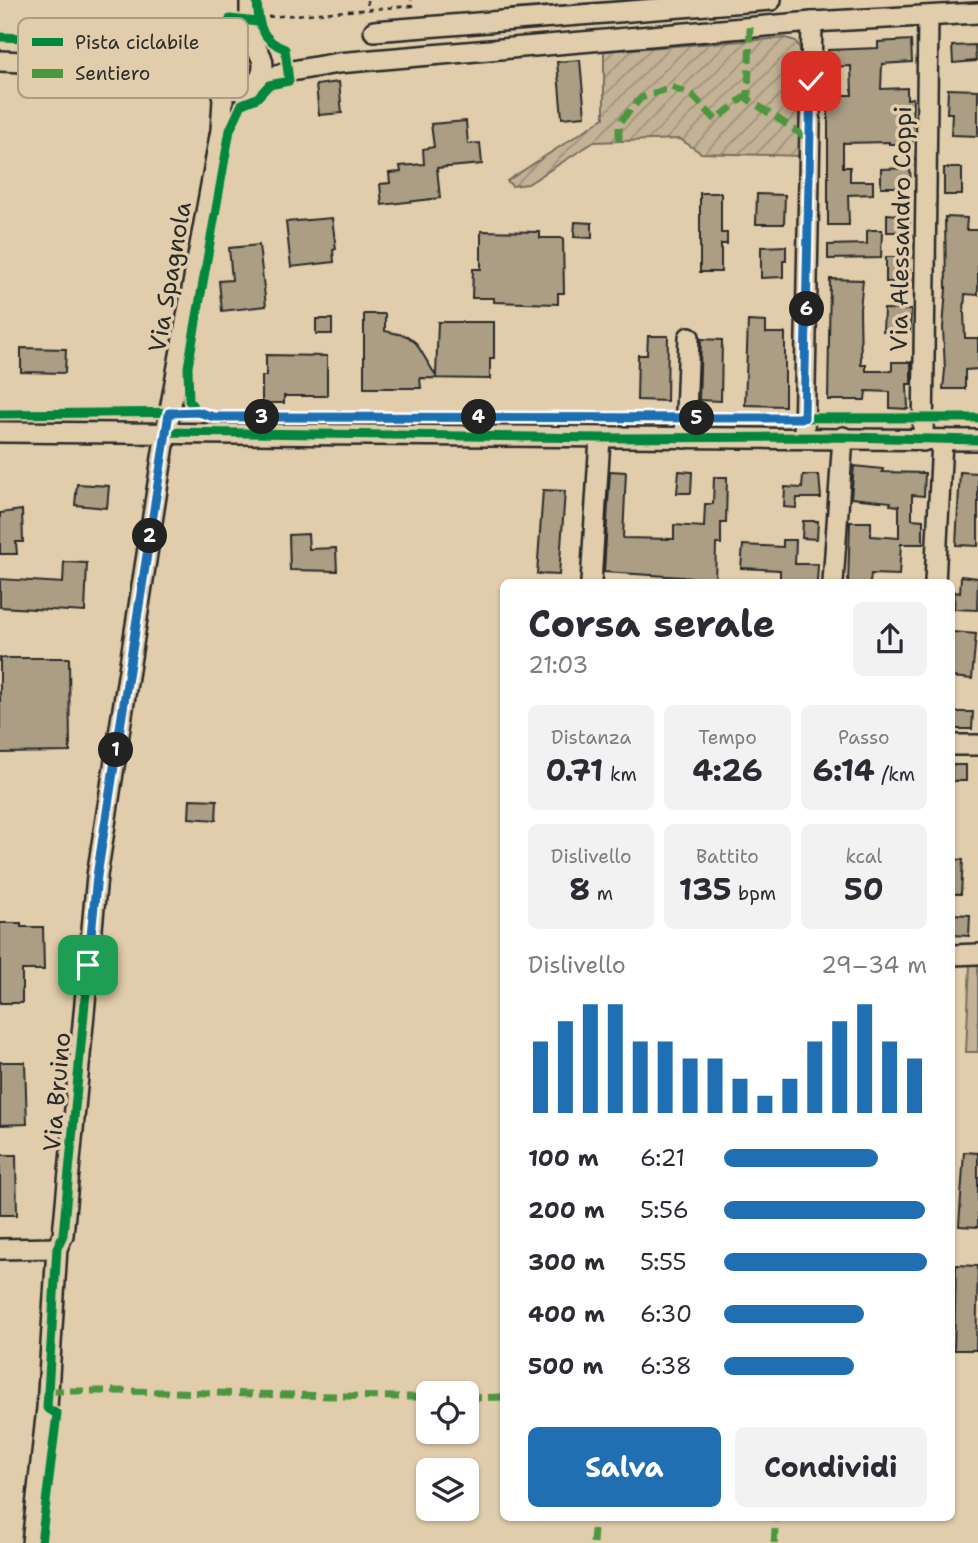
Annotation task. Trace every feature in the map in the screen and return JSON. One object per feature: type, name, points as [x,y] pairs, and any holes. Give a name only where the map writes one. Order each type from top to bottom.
[{"type":"street","points":[[374,31],[581,8],[771,0],[773,25]]},
{"type":"street","points":[[581,8],[584,42]]},
{"type":"street","points":[[251,9],[263,70],[251,86]]},
{"type":"street","points":[[248,86],[286,72],[338,63],[773,25],[978,13]]},
{"type":"street","name":"Via Alessandro Coppi","points":[[928,17],[935,579]]},
{"type":"street","points":[[804,438],[812,22]]},
{"type":"street","points":[[248,46],[258,52],[298,61],[338,63]]},
{"type":"street","points":[[0,61],[18,62]]},
{"type":"street","name":"Via Spagnola","points":[[248,89],[251,86]]},
{"type":"street","name":"Via Spagnola","points":[[166,432],[221,130],[223,98]]},
{"type":"street","name":"Via Spagnola","points":[[221,130],[230,109],[240,98]]},
{"type":"street","points":[[685,438],[689,337]]},
{"type":"street","points":[[0,432],[978,440]]},
{"type":"street","name":"Via Bruino","points":[[32,1543],[47,1408],[57,1248],[63,1235],[97,876],[166,432]]},
{"type":"street","points":[[591,579],[600,438]]},
{"type":"street","points":[[833,579],[843,438]]},
{"type":"street","points":[[955,745],[978,745]]},
{"type":"street","points":[[955,955],[978,954]]},
{"type":"street","points":[[0,1249],[57,1248]]},
{"type":"path","points":[[367,0],[368,10]]},
{"type":"path","points":[[251,9],[269,17],[412,6],[411,0]]},
{"type":"shaded area","points":[[786,38],[796,41],[800,49],[801,156],[701,153],[680,139],[594,142],[528,184],[512,186],[507,181],[604,118],[604,51]]},
{"type":"shaded area","points":[[970,964],[978,965],[978,1052],[966,1052]]},
{"type":"building","points":[[911,40],[912,62],[882,64],[881,89],[907,88],[907,99],[913,98],[912,144],[843,143],[843,167],[850,167],[850,181],[873,181],[873,194],[848,195],[849,225],[828,225],[828,99],[852,95],[851,66],[829,67],[828,50],[878,48],[878,42]]},
{"type":"building","points":[[975,45],[976,61],[953,63],[952,46]]},
{"type":"building","points":[[580,60],[585,116],[562,118],[557,62]]},
{"type":"building","points":[[339,82],[342,113],[319,115],[316,85]]},
{"type":"building","points":[[948,89],[978,90],[978,136],[951,135],[952,113],[947,113]]},
{"type":"building","points":[[466,121],[468,144],[480,143],[482,164],[437,168],[440,198],[382,205],[380,184],[390,183],[389,173],[401,172],[400,166],[424,164],[423,149],[434,147],[431,124]]},
{"type":"building","points":[[910,168],[911,187],[881,187],[881,169]]},
{"type":"building","points":[[944,168],[962,168],[962,195],[944,195]]},
{"type":"building","points":[[700,193],[721,193],[721,233],[727,233],[727,244],[721,244],[721,272],[700,272]]},
{"type":"building","points":[[757,194],[785,195],[784,224],[756,224]]},
{"type":"building","points":[[887,214],[910,216],[909,232],[887,232]]},
{"type":"building","points":[[945,217],[967,218],[966,230],[978,230],[978,295],[965,294],[964,312],[965,338],[978,338],[978,369],[965,370],[965,389],[943,389]]},
{"type":"building","points":[[332,218],[336,249],[333,250],[334,262],[291,267],[286,222]]},
{"type":"building","points":[[575,222],[592,223],[592,238],[574,237]]},
{"type":"building","points":[[882,230],[881,258],[828,259],[828,245],[867,244],[867,231]]},
{"type":"building","points":[[481,231],[540,232],[540,238],[563,238],[564,293],[558,293],[558,304],[494,302],[494,298],[472,298],[473,269],[481,269]]},
{"type":"building","points":[[259,245],[266,306],[222,311],[219,281],[232,280],[229,248]]},
{"type":"building","points":[[786,246],[783,277],[761,278],[761,247]]},
{"type":"building","points":[[886,257],[910,257],[910,282],[886,282]]},
{"type":"building","points":[[830,279],[863,280],[860,309],[861,365],[866,365],[866,371],[892,371],[892,362],[911,362],[911,384],[907,384],[908,409],[890,408],[890,392],[866,391],[865,400],[828,400]]},
{"type":"building","points":[[884,309],[911,310],[910,332],[883,331]]},
{"type":"building","points":[[364,314],[385,314],[385,331],[407,336],[416,343],[436,376],[438,322],[494,322],[494,358],[490,358],[490,379],[420,378],[421,388],[364,388]]},
{"type":"building","points":[[316,319],[332,319],[332,334],[316,334]]},
{"type":"building","points":[[748,321],[766,322],[766,333],[785,333],[785,406],[745,405]]},
{"type":"building","points":[[648,336],[668,336],[667,401],[637,400],[638,355],[647,355]]},
{"type":"building","points":[[701,339],[722,340],[721,401],[699,400]]},
{"type":"building","points":[[21,348],[66,349],[65,373],[21,372]]},
{"type":"building","points":[[266,355],[327,356],[327,396],[284,396],[284,403],[262,403],[262,376],[266,376]]},
{"type":"building","points":[[854,466],[883,469],[882,472],[925,473],[924,496],[912,495],[912,519],[923,520],[923,544],[901,544],[899,575],[871,574],[870,579],[848,579],[850,522],[871,522],[871,536],[899,538],[899,506],[890,505],[891,502],[851,498]]},
{"type":"building","points":[[610,471],[626,472],[623,538],[674,539],[674,525],[704,527],[705,504],[713,504],[714,477],[727,477],[726,523],[721,523],[721,544],[716,544],[715,579],[604,572]]},
{"type":"building","points":[[679,471],[692,472],[691,493],[677,493]]},
{"type":"building","points":[[960,472],[978,473],[978,546],[956,545]]},
{"type":"building","points":[[803,475],[819,475],[821,498],[797,498],[796,508],[784,507],[785,487],[802,488]]},
{"type":"building","points":[[77,484],[109,486],[107,508],[75,505]]},
{"type":"building","points":[[543,490],[565,491],[559,575],[537,574]]},
{"type":"building","points":[[22,510],[23,542],[16,542],[17,554],[0,554],[0,513]]},
{"type":"building","points":[[803,521],[818,521],[817,539],[802,538]]},
{"type":"building","points":[[308,534],[309,549],[336,548],[337,571],[290,570],[289,535]]},
{"type":"building","points":[[783,540],[796,540],[795,564],[818,564],[817,579],[780,579],[780,570],[741,568],[743,545],[783,547]]},
{"type":"building","points":[[64,562],[87,563],[85,612],[0,607],[0,579],[63,583]]},
{"type":"building","points":[[961,576],[978,578],[977,610],[955,609],[955,592],[960,593]]},
{"type":"building","points":[[955,632],[976,634],[972,679],[955,677]]},
{"type":"building","points":[[0,658],[69,658],[70,752],[0,753]]},
{"type":"building","points":[[955,712],[973,712],[972,729],[955,729]]},
{"type":"building","points":[[955,765],[966,765],[966,781],[955,781]]},
{"type":"building","points":[[190,799],[217,800],[216,820],[189,818]]},
{"type":"building","points":[[955,859],[963,860],[961,894],[955,894]]},
{"type":"building","points":[[955,914],[970,915],[969,936],[955,935]]},
{"type":"building","points":[[0,923],[43,927],[44,970],[22,970],[22,1003],[0,1003]]},
{"type":"building","points":[[0,1062],[25,1062],[27,1124],[0,1125]]},
{"type":"building","points":[[964,1152],[978,1153],[978,1227],[959,1226]]},
{"type":"building","points":[[0,1155],[16,1155],[17,1215],[0,1215]]},
{"type":"building","points":[[956,1265],[978,1266],[976,1350],[955,1350]]},
{"type":"marked path","points":[[750,27],[748,99],[810,140]]},
{"type":"marked path","points":[[619,141],[619,123],[641,98],[671,87],[692,95],[716,120],[748,94]]},
{"type":"marked path","points":[[49,1391],[416,1397]]},
{"type":"marked path","points":[[479,1398],[500,1397]]},
{"type":"marked path","points":[[593,1543],[595,1521]]},
{"type":"marked path","points":[[774,1543],[776,1521]]},
{"type":"cycle path","points":[[198,412],[189,401],[188,367],[230,130],[242,104],[257,98],[269,85],[289,81],[285,49],[271,41],[262,30],[257,0]]},
{"type":"cycle path","points":[[248,21],[258,22]]},
{"type":"cycle path","points":[[0,37],[18,38]]},
{"type":"cycle path","points":[[0,414],[198,412],[214,417],[978,418]]},
{"type":"cycle path","points":[[41,1543],[57,1414],[47,1408],[57,1248],[63,1235],[97,876],[166,432],[978,440]]},
{"type":"route","points":[[88,965],[97,876],[169,413],[198,412],[214,417],[804,418],[811,81]]}]
